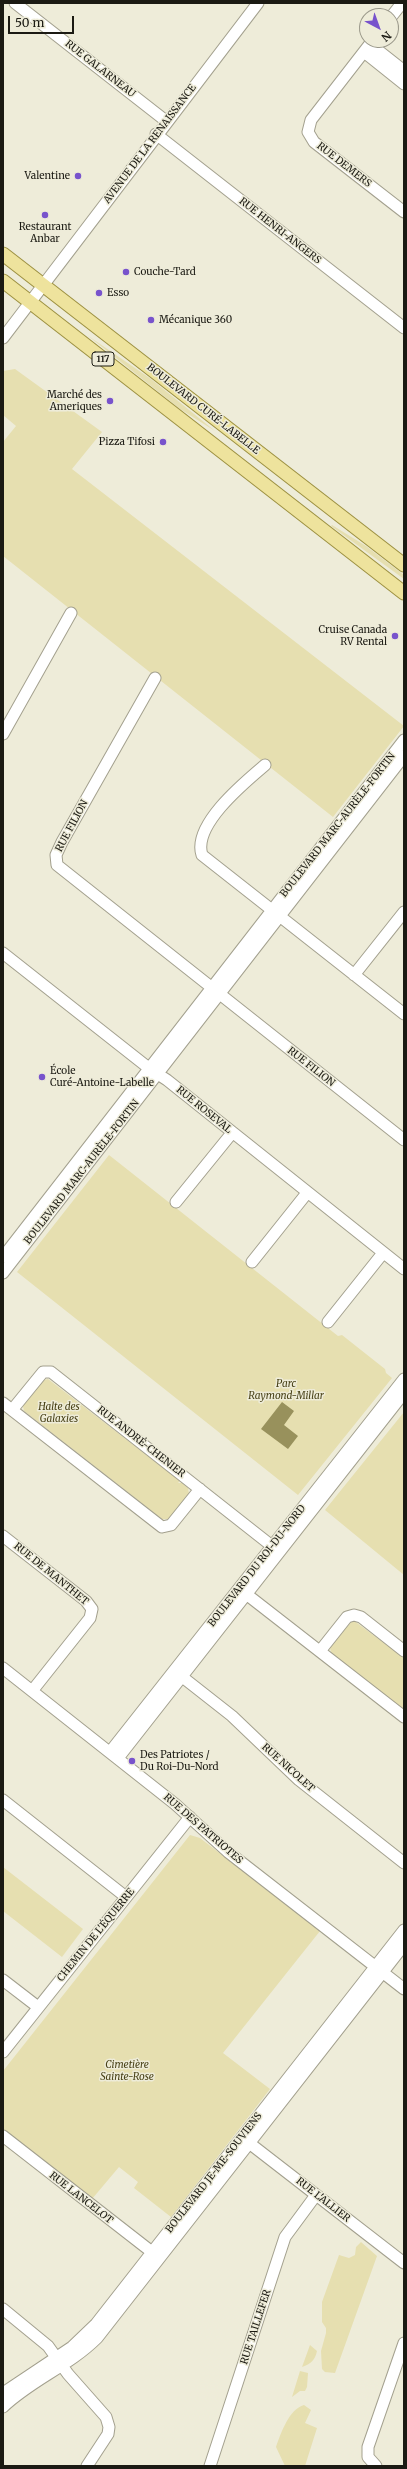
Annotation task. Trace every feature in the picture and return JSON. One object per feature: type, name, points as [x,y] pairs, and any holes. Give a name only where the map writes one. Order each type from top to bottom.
[{"type":"main road","name":"BOULEVARD CURÉ-LABELLE","points":[[3,254],[404,565]]},
{"type":"main road","name":"117","points":[[3,282],[404,593]]},
{"type":"street","name":"RUE GALARNEAU","points":[[15,3],[166,121]]},
{"type":"street","name":"AVENUE DE LA RENAISSANCE","points":[[3,338],[156,134],[258,3]]},
{"type":"street","name":"RUE DEMERS","points":[[367,48],[311,120],[308,129],[309,135],[314,142],[404,212]]},
{"type":"street","points":[[371,48],[404,84]]},
{"type":"street","points":[[372,48],[404,71]]},
{"type":"street","name":"RUE HENRI-ANGERS","points":[[156,134],[404,328]]},
{"type":"street","points":[[3,734],[71,613]]},
{"type":"street","name":"RUE FILION","points":[[154,678],[62,842],[56,855],[56,862],[62,870],[404,1140]]},
{"type":"street","name":"BOULEVARD MARC-AURÈLE-FORTIN","points":[[276,914],[404,740]]},
{"type":"street","name":"BOULEVARD MARC-AURÈLE-FORTIN","points":[[3,1273],[153,1072],[215,992],[404,756]]},
{"type":"street","points":[[265,765],[223,801],[200,844],[204,857],[404,1014]]},
{"type":"street","points":[[354,975],[404,912]]},
{"type":"street","name":"RUE ROSEVAL","points":[[3,953],[153,1072],[167,1080],[404,1269]]},
{"type":"street","name":"BOULEVARD MARC-AURÈLE-FORTIN","points":[[3,1257],[153,1072]]},
{"type":"street","points":[[176,1202],[232,1133]]},
{"type":"street","points":[[252,1262],[307,1193]]},
{"type":"street","points":[[328,1322],[383,1253]]},
{"type":"street","name":"RUE ANDRÉ-CHENIER","points":[[12,1410],[41,1374],[49,1371],[276,1549]]},
{"type":"street","name":"BOULEVARD DU ROI-DU-NORD","points":[[114,1755],[276,1549],[404,1379]]},
{"type":"street","name":"BOULEVARD DU ROI-DU-NORD","points":[[276,1549],[404,1393]]},
{"type":"street","points":[[3,1403],[162,1527],[171,1526],[200,1489]]},
{"type":"street","name":"RUE DE MANTHET","points":[[3,1536],[84,1599],[92,1609],[90,1618],[32,1691]]},
{"type":"street","points":[[243,1591],[404,1718]]},
{"type":"street","points":[[320,1651],[345,1619],[354,1614],[404,1651]]},
{"type":"street","name":"RUE DES PATRIOTES","points":[[3,1668],[190,1817],[228,1852],[404,1989]]},
{"type":"street","name":"RUE NICOLET","points":[[178,1674],[232,1716],[299,1780],[404,1863]]},
{"type":"street","points":[[3,1800],[126,1897]]},
{"type":"street","name":"CHEMIN DE L'ÉQUERRE","points":[[3,2052],[190,1817]]},
{"type":"street","name":"BOULEVARD JE-ME-SOUVIENS","points":[[3,2393],[97,2338],[156,2255],[379,1970],[404,1930]]},
{"type":"street","name":"BOULEVARD JE-ME-SOUVIENS","points":[[379,1970],[404,1945]]},
{"type":"street","points":[[3,1980],[38,2007]]},
{"type":"street","name":"RUE LANCELOT","points":[[3,2136],[156,2255]]},
{"type":"street","name":"RUE L'ALLIER","points":[[245,2141],[404,2263]]},
{"type":"street","name":"RUE TAILLEFER","points":[[210,2466],[286,2237],[316,2195]]},
{"type":"street","points":[[3,2309],[45,2342],[59,2361],[104,2414],[109,2424],[109,2430],[106,2439],[87,2466]]},
{"type":"street","points":[[376,2466],[368,2457],[368,2448],[404,2343]]},
{"type":"street","name":"BOULEVARD JE-ME-SOUVIENS","points":[[3,2407],[59,2361]]},
{"type":"green space","points":[[87,335],[151,379],[215,431],[180,409]]},
{"type":"green space","points":[[15,369],[102,432],[72,469],[404,726],[333,817],[3,556],[3,442],[16,426],[3,415],[3,371]]},
{"type":"green space","points":[[332,525],[366,546],[404,575],[404,579],[331,526]]},
{"type":"green space","name":"Parc Raymond-Millar","points":[[109,1155],[338,1336],[342,1335],[385,1369],[386,1373],[392,1378],[298,1495],[17,1272]]},
{"type":"green space","name":"Halte des Galaxies","points":[[48,1379],[180,1481],[178,1483],[182,1483],[188,1488],[189,1494],[170,1519],[162,1519],[24,1411],[23,1406],[44,1380]]},
{"type":"green space","points":[[404,1412],[404,1575],[325,1510]]},
{"type":"green space","points":[[353,1620],[404,1658],[404,1711],[331,1653],[330,1647]]},
{"type":"green space","name":"Cimetière Sainte-Rose","points":[[190,1835],[200,1838],[320,1931],[223,2053],[270,2089],[171,2217],[134,2188],[138,2182],[119,2167],[92,2199],[3,2129],[3,2071]]},
{"type":"green space","points":[[3,1867],[83,1929],[62,1957],[3,1911]]},
{"type":"green space","points":[[361,2242],[377,2256],[335,2373],[325,2372],[322,2369],[321,2351],[326,2333],[326,2328],[322,2322],[322,2302],[339,2255],[349,2258],[355,2255],[356,2247]]},
{"type":"green space","points":[[310,2345],[317,2351],[316,2354],[312,2361],[302,2367]]},
{"type":"green space","points":[[300,2371],[308,2373],[307,2387],[305,2391],[300,2391],[292,2397]]},
{"type":"green space","points":[[304,2405],[311,2410],[305,2423],[317,2428],[305,2466],[285,2466],[276,2447],[290,2416],[299,2407]]},
{"type":"shaded area","points":[[282,1402],[294,1411],[284,1425],[298,1436],[288,1449],[261,1429]]},
{"type":"place","name":"Valentine","points":[[78,176]]},
{"type":"place","name":"Restaurant Anbar","points":[[45,215]]},
{"type":"place","name":"Couche-Tard","points":[[126,272]]},
{"type":"place","name":"Esso","points":[[99,293]]},
{"type":"place","name":"Mécanique 360","points":[[151,320]]},
{"type":"place","name":"Marché des Ameriques","points":[[110,401]]},
{"type":"place","name":"Pizza Tifosi","points":[[163,442]]},
{"type":"place","name":"Cruise Canada RV Rental","points":[[395,636]]},
{"type":"place","name":"École Curé-Antoine-Labelle","points":[[42,1077]]},
{"type":"place","name":"Des Patriotes / Du Roi-Du-Nord","points":[[132,1761]]}]
